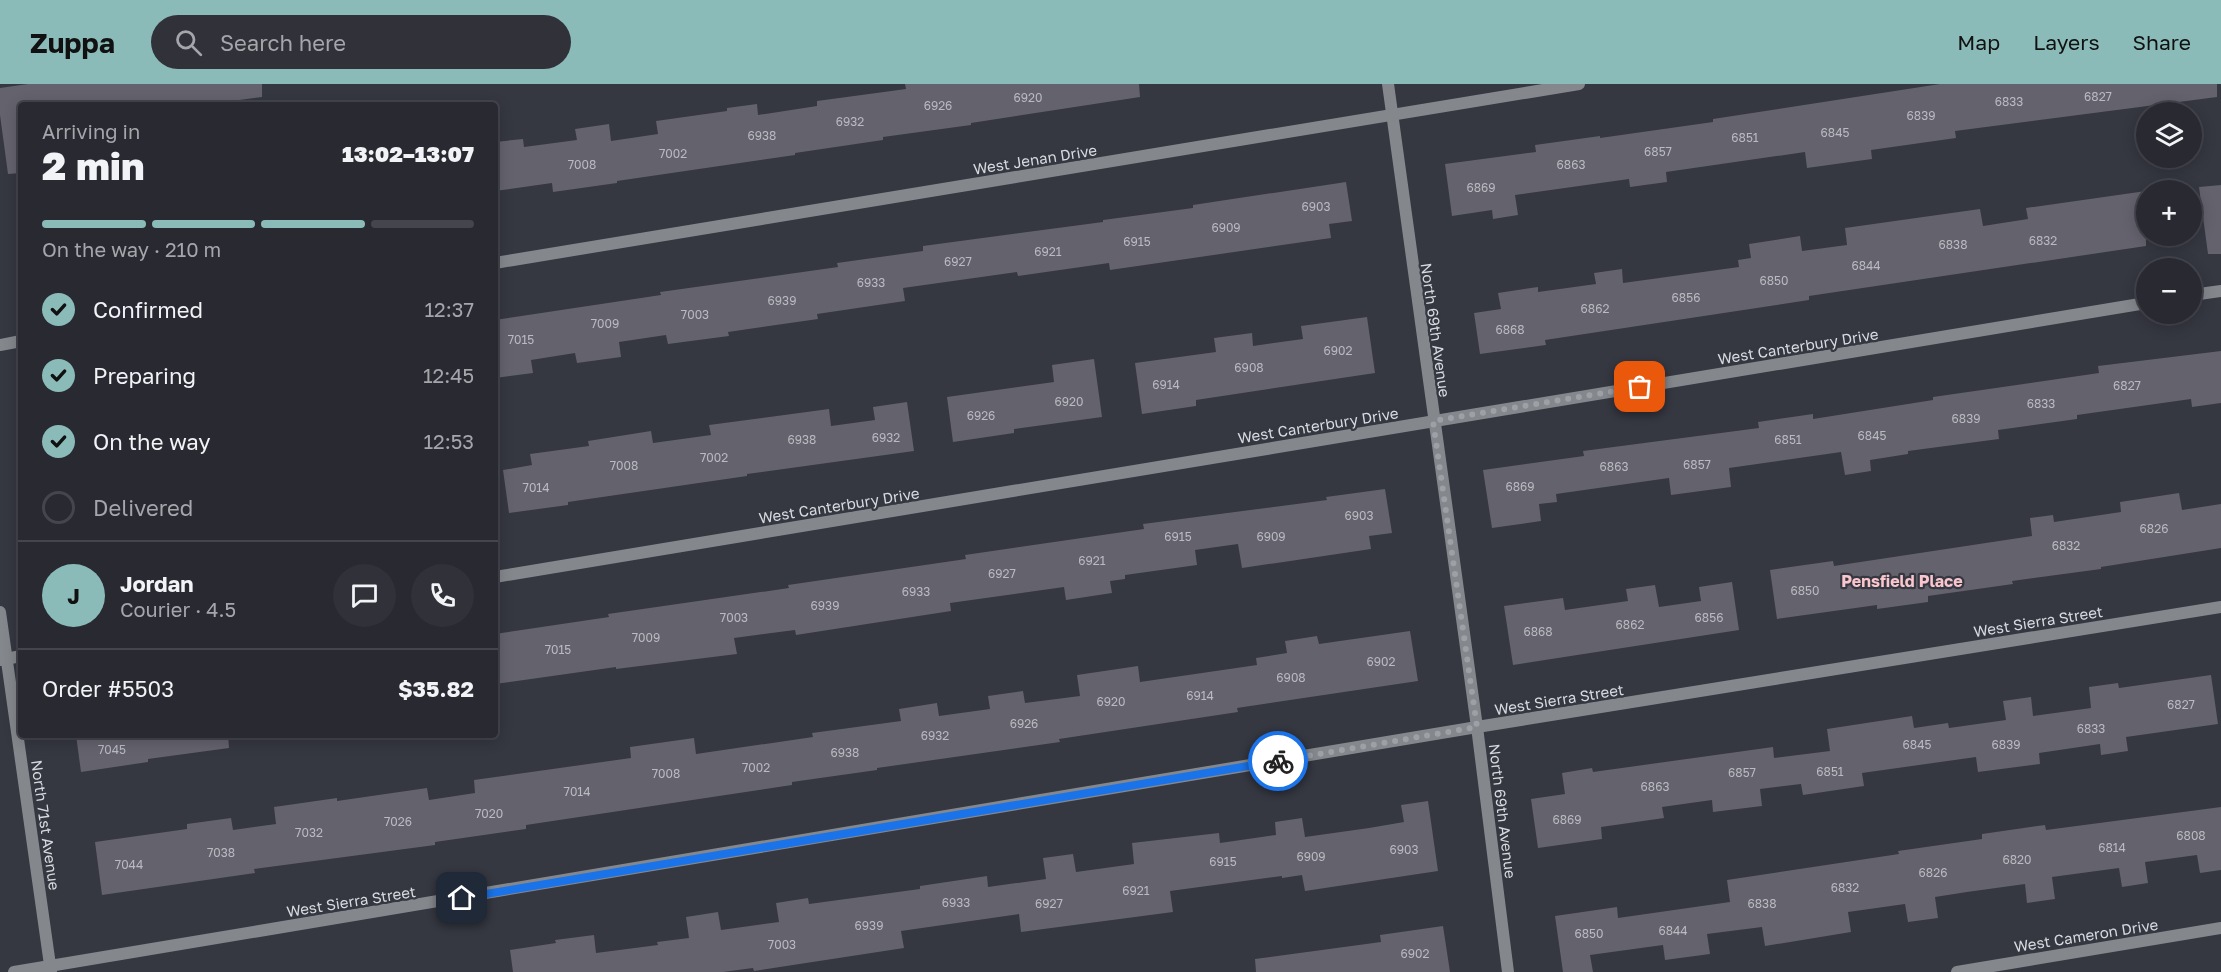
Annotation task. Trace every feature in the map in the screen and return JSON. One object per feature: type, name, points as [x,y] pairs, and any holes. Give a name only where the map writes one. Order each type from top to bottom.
[{"type":"street","name":"North 69th Avenue","points":[[1388,84],[1477,727],[1508,972]]},
{"type":"street","name":"West Jenan Drive","points":[[498,263],[1579,84]]},
{"type":"street","points":[[2202,294],[2221,291]]},
{"type":"street","name":"West Canterbury Drive","points":[[498,577],[2136,305]]},
{"type":"street","points":[[0,345],[18,342]]},
{"type":"street","name":"West Sierra Street","points":[[14,972],[51,969],[1477,727],[2221,607]]},
{"type":"street","name":"North 71st Avenue","points":[[0,612],[3,659],[51,969]]},
{"type":"street","points":[[3,659],[18,656]]},
{"type":"street","name":"West Cameron Drive","points":[[1957,972],[2221,928]]},
{"type":"building","points":[[28,84],[262,84],[262,97],[225,102],[18,102],[18,173],[8,174],[0,115],[0,88]]},
{"type":"building","points":[[905,84],[1139,84],[1140,97],[883,137],[883,140],[617,181],[617,183],[553,192],[552,183],[498,191],[498,142],[523,139],[524,147],[577,140],[575,129],[609,124],[611,141],[658,134],[656,121],[727,111],[727,108],[757,104],[758,115],[817,106],[817,101],[906,89]]},
{"type":"building","points":[[1940,84],[2217,84],[2217,97],[2178,102],[2136,102],[2136,108],[1955,131],[1956,138],[1871,150],[1872,159],[1807,168],[1805,152],[1666,172],[1667,182],[1630,187],[1629,179],[1515,195],[1518,215],[1493,219],[1492,210],[1452,216],[1445,164],[1536,152],[1535,145],[1713,122],[1713,119]]},
{"type":"building","points":[[1346,182],[1352,221],[1329,224],[1331,238],[1110,270],[1109,263],[1018,276],[1017,272],[903,288],[905,301],[817,314],[818,319],[728,332],[729,336],[668,344],[666,335],[619,342],[621,357],[577,363],[575,353],[531,360],[533,373],[498,378],[498,320],[661,295],[660,292],[838,267],[837,263],[923,251],[923,246],[1103,222],[1103,220],[1193,208],[1193,205]]},
{"type":"building","points":[[2221,185],[2221,254],[2208,254],[2202,209],[2202,187]]},
{"type":"building","points":[[2136,192],[2136,246],[2146,246],[1809,296],[1809,300],[1545,340],[1546,345],[1480,354],[1474,313],[1501,309],[1498,293],[1538,287],[1538,292],[1596,284],[1594,273],[1622,269],[1623,283],[1739,267],[1738,260],[1751,258],[1749,244],[1800,236],[1802,251],[1847,245],[1845,228],[1980,209],[1983,226],[2028,219],[2026,208]]},
{"type":"building","points":[[1367,317],[1375,373],[1196,400],[1196,406],[1142,414],[1135,363],[1216,352],[1214,338],[1252,333],[1253,346],[1303,339],[1301,326]]},
{"type":"building","points":[[2221,351],[2221,403],[2192,407],[2191,399],[2077,415],[2077,419],[1998,430],[1999,439],[1908,451],[1908,454],[1870,460],[1871,471],[1845,475],[1841,452],[1729,468],[1731,487],[1671,495],[1669,478],[1556,494],[1557,502],[1539,504],[1541,521],[1492,528],[1483,470],[1584,456],[1583,451],[1759,428],[1758,422],[1813,414],[1813,419],[1933,400],[1933,397],[2099,373],[2098,366]]},
{"type":"building","points":[[1094,359],[1102,417],[1014,429],[1014,433],[953,442],[947,397],[1054,382],[1052,365]]},
{"type":"building","points":[[907,402],[914,451],[747,474],[747,476],[568,502],[568,505],[509,513],[503,470],[532,465],[530,454],[589,446],[588,441],[651,431],[653,443],[711,435],[709,425],[829,409],[831,426],[875,420],[873,407]]},
{"type":"building","points":[[1385,489],[1392,533],[1369,536],[1371,549],[1242,568],[1238,544],[1195,550],[1197,565],[1125,575],[1125,579],[1110,581],[1112,593],[1066,600],[1064,587],[950,603],[951,611],[796,635],[795,630],[734,638],[737,654],[616,669],[616,667],[498,684],[498,634],[609,617],[608,614],[789,588],[788,585],[966,559],[965,555],[1144,529],[1143,524],[1327,500],[1326,497]]},
{"type":"building","points":[[2179,493],[2182,510],[2221,504],[2221,548],[2101,567],[2101,569],[2012,581],[2013,584],[1928,596],[1928,602],[1877,609],[1877,605],[1777,619],[1770,570],[1833,561],[1834,566],[2032,536],[2030,518],[2053,515],[2054,522],[2121,512],[2120,502]]},
{"type":"building","points":[[1732,582],[1739,630],[1513,665],[1504,606],[1563,598],[1565,610],[1628,601],[1626,589],[1655,585],[1659,607],[1701,601],[1699,587]]},
{"type":"building","points":[[1410,631],[1418,681],[1237,708],[1238,712],[1059,739],[1060,742],[877,768],[877,770],[792,782],[792,785],[526,825],[526,829],[435,842],[435,845],[254,869],[255,873],[102,895],[95,842],[187,829],[187,824],[231,818],[233,830],[276,824],[274,807],[337,798],[337,801],[427,788],[429,800],[475,793],[474,780],[631,758],[630,747],[694,738],[696,754],[813,737],[812,733],[901,721],[899,709],[937,703],[939,716],[990,709],[988,696],[1023,691],[1025,703],[1080,696],[1077,675],[1138,666],[1140,682],[1257,665],[1256,658],[1287,653],[1285,641],[1317,636],[1319,644]]},
{"type":"building","points":[[2211,675],[2218,724],[2126,737],[2128,751],[2101,755],[2100,744],[2039,753],[2040,764],[1978,772],[1976,757],[1862,773],[1864,786],[1803,795],[1801,784],[1760,789],[1762,806],[1713,812],[1712,800],[1662,807],[1664,818],[1601,827],[1602,839],[1538,848],[1531,799],[1565,794],[1562,773],[1592,768],[1593,772],[1773,747],[1774,758],[1830,751],[1827,729],[1912,716],[1914,728],[1948,723],[1949,728],[2006,720],[2003,701],[2031,697],[2033,716],[2091,708],[2089,687],[2118,683],[2119,688]]},
{"type":"building","points":[[76,738],[228,738],[229,748],[148,759],[148,762],[81,772]]},
{"type":"building","points":[[1428,801],[1438,871],[1305,891],[1302,875],[1170,891],[1173,912],[1021,932],[1019,914],[901,931],[904,948],[754,971],[753,968],[723,972],[513,972],[510,950],[556,943],[555,940],[594,935],[596,953],[658,945],[657,942],[689,938],[686,917],[718,912],[721,930],[779,922],[776,903],[808,898],[809,904],[920,889],[920,886],[987,876],[988,887],[1046,879],[1043,858],[1073,854],[1076,872],[1134,864],[1132,843],[1219,833],[1220,843],[1276,835],[1275,822],[1302,818],[1305,837],[1369,828],[1404,822],[1401,805]]},
{"type":"building","points":[[2221,807],[2221,870],[2200,873],[2197,855],[2145,862],[2148,883],[2122,887],[2119,868],[2052,877],[2055,899],[2027,903],[2025,884],[1967,892],[1935,897],[1938,918],[1908,922],[1905,904],[1848,912],[1851,932],[1765,946],[1762,927],[1707,934],[1710,954],[1665,960],[1663,945],[1590,955],[1593,972],[1563,972],[1555,916],[1617,907],[1618,918],[1730,902],[1727,880],[1899,854],[1898,851],[1982,839],[1982,834],[2045,825],[2046,830]]},
{"type":"building","points":[[1443,926],[1450,972],[1256,972],[1255,959],[1381,942],[1380,935]]},
{"type":"way so far","points":[[1278,761],[1477,727],[1433,421],[1640,387]]},
{"type":"district","name":"Pensfield Place","points":[[1902,581]]},
{"type":"route","points":[[462,898],[1278,761]]}]
